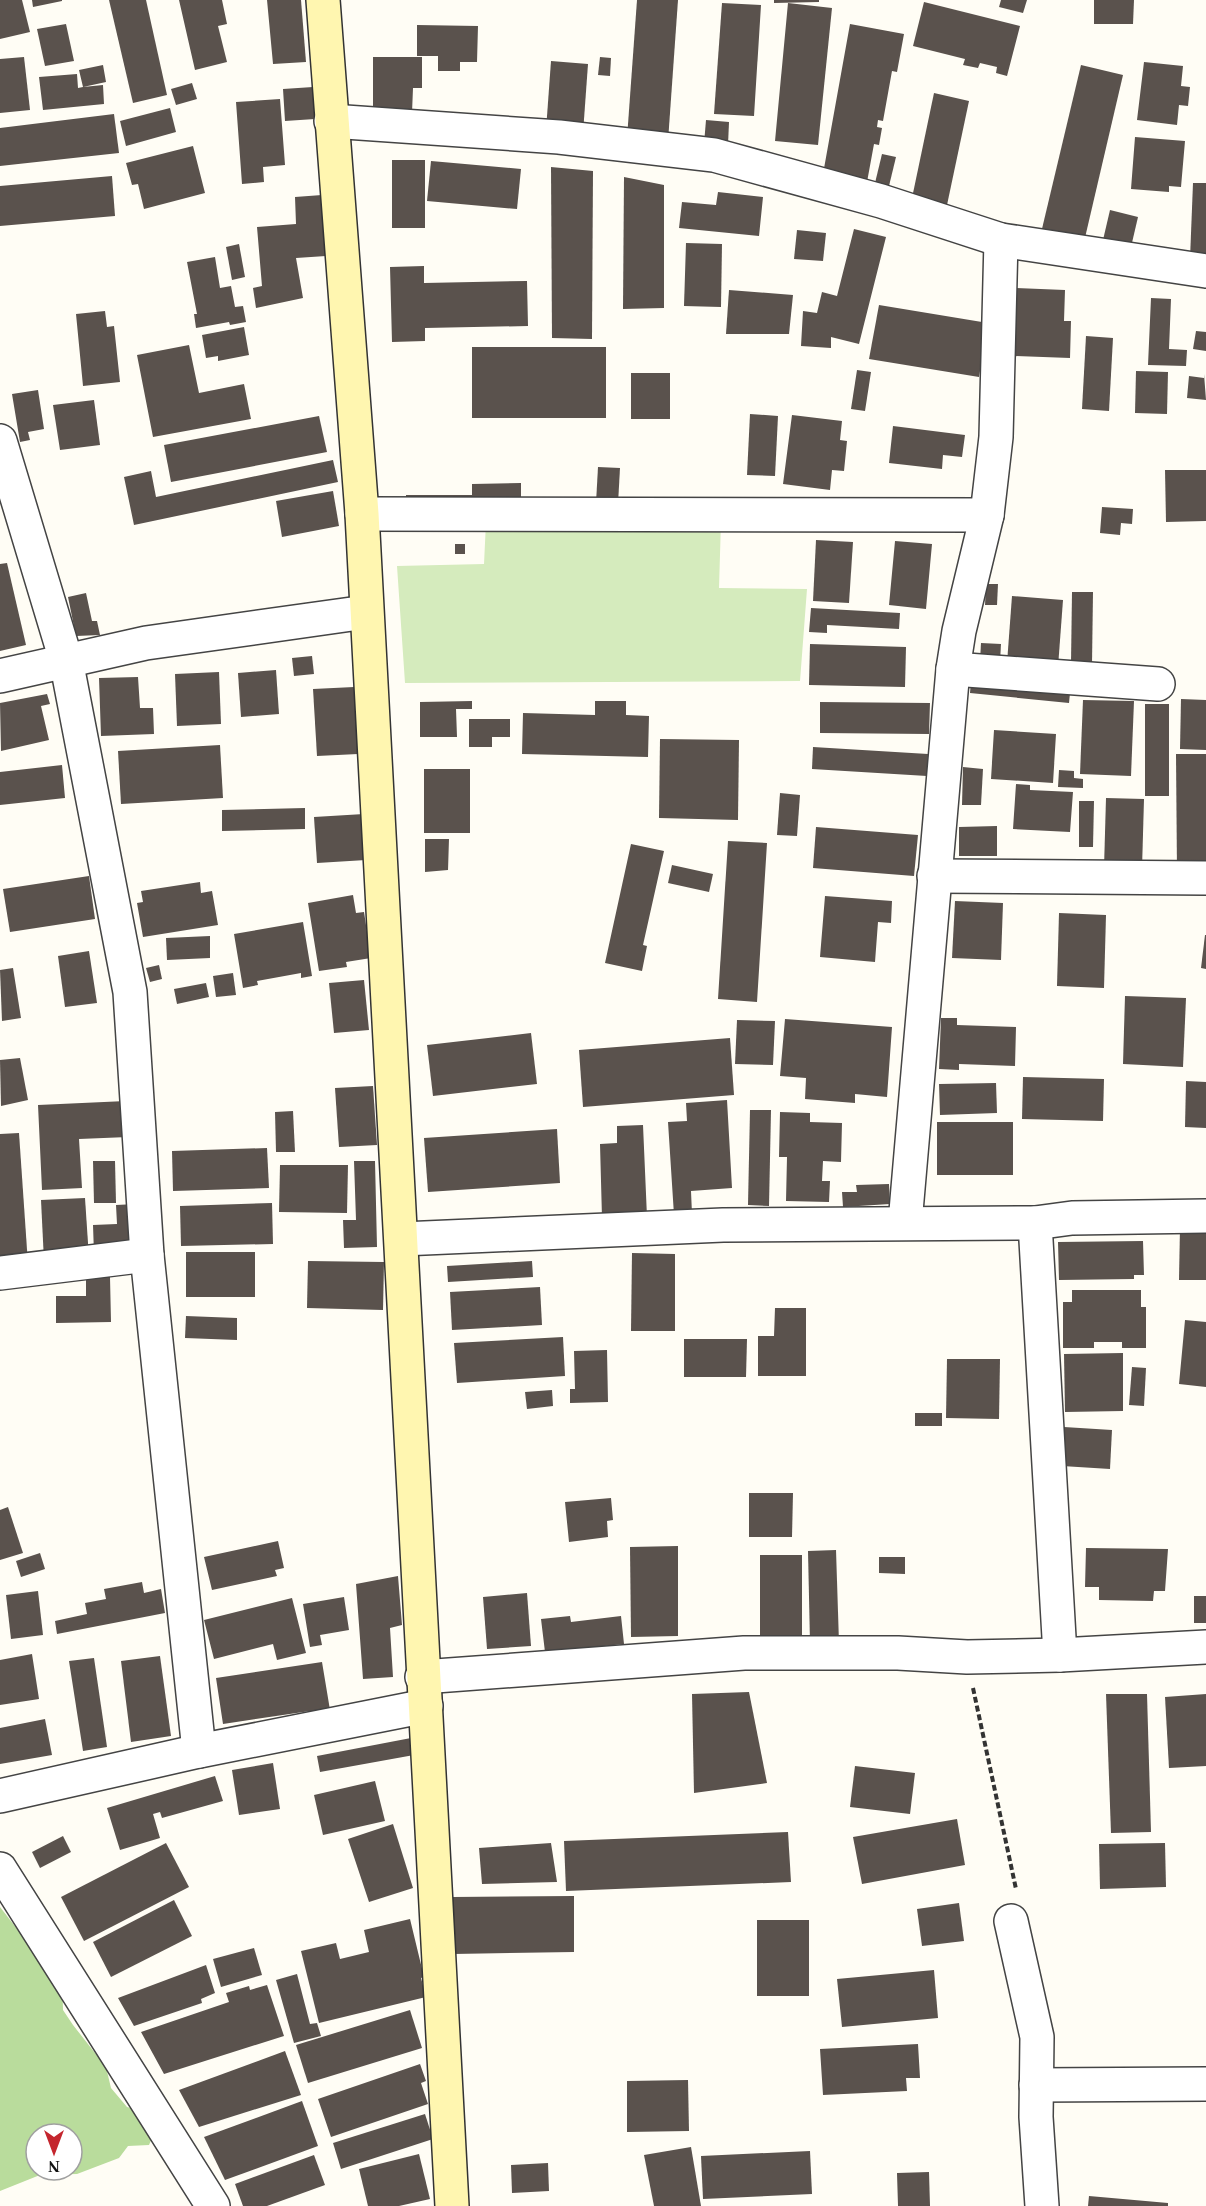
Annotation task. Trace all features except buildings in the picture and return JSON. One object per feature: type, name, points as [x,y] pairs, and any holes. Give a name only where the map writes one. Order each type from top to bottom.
[{"type":"street","points":[[323,0],[362,514],[452,2206]]},
{"type":"street","points":[[332,121],[559,137],[714,155],[881,201],[1001,240],[1206,271]]},
{"type":"street","points":[[904,1223],[953,669],[959,631],[987,515],[996,437],[1001,240]]},
{"type":"street","points":[[0,441],[66,660],[130,992],[147,1255],[199,1751]]},
{"type":"street","points":[[362,514],[987,515]]},
{"type":"street","points":[[0,676],[146,643],[366,612]]},
{"type":"street","points":[[953,669],[1158,684]]},
{"type":"street","points":[[934,876],[1206,878]]},
{"type":"street","points":[[402,1239],[723,1225],[1035,1223],[1072,1218],[1206,1216]]},
{"type":"street","points":[[1035,1223],[1060,1655]]},
{"type":"street","points":[[0,1273],[147,1255]]},
{"type":"street","points":[[0,1796],[199,1751],[424,1691],[744,1653],[898,1653],[967,1657],[1060,1655],[1206,1647]]},
{"type":"street","points":[[0,1869],[213,2206]]},
{"type":"street","points":[[1011,1921],[1037,2037],[1036,2117],[1042,2206]]},
{"type":"street","points":[[1036,2085],[1206,2084]]},
{"type":"path","points":[[967,1657],[1021,1913],[1011,1921]]},
{"type":"green space","points":[[721,521],[719,588],[807,589],[800,681],[405,683],[397,566],[484,564],[486,522]]},
{"type":"green space","points":[[0,1907],[35,1952],[62,1972],[63,2010],[106,2067],[111,2088],[127,2107],[149,2113],[157,2126],[149,2145],[128,2146],[119,2158],[84,2171],[84,2122],[24,2122],[24,2181],[0,2191]]}]
